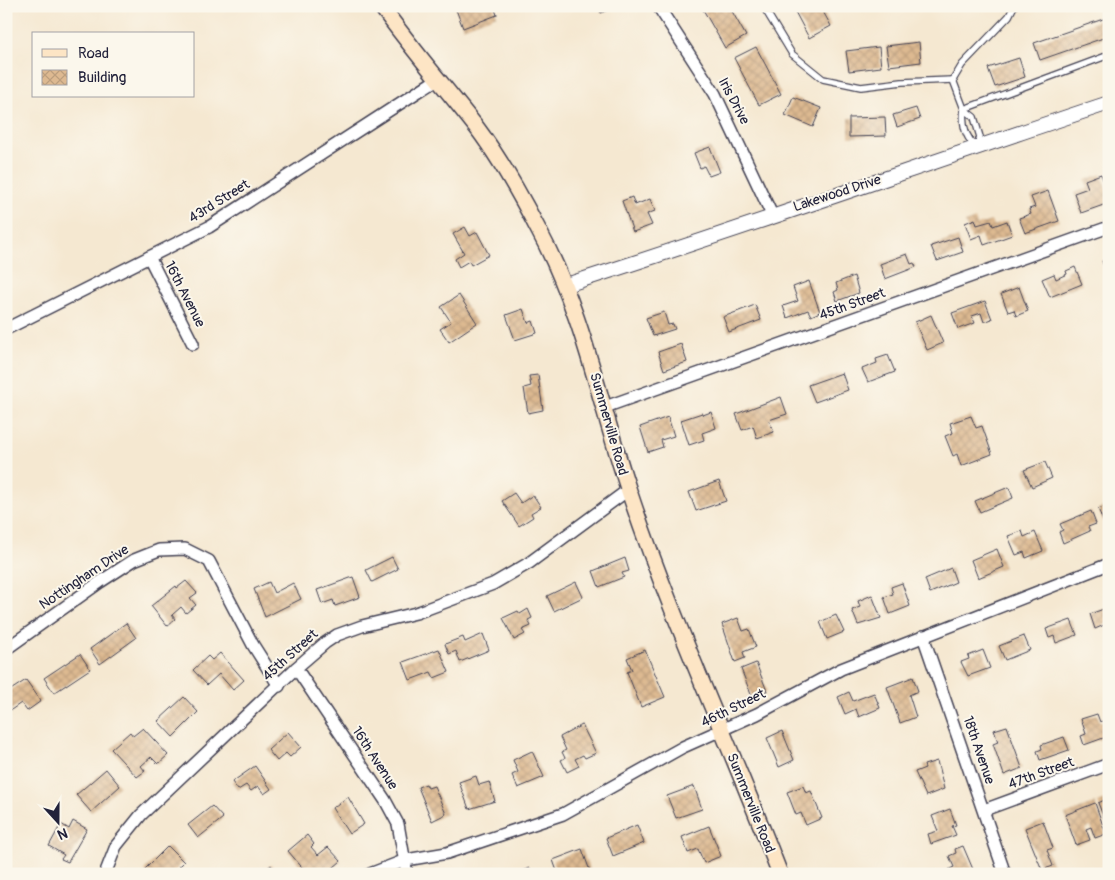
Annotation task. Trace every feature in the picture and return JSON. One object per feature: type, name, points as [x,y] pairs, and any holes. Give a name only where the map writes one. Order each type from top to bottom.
[{"type":"main road","name":"Summerville Road","points":[[380,6],[436,80],[477,128],[500,162],[537,226],[566,285],[583,333],[628,490],[666,594],[780,874]]},
{"type":"street","name":"Iris Drive","points":[[658,6],[715,94],[772,215]]},
{"type":"street","name":"43rd Street","points":[[6,329],[209,227],[436,80]]},
{"type":"street","name":"Lakewood Drive","points":[[566,285],[712,238],[772,215],[1109,103]]},
{"type":"street","name":"45th Street","points":[[605,407],[1109,227]]},
{"type":"street","name":"16th Avenue","points":[[149,257],[193,344]]},
{"type":"street","name":"45th Street","points":[[105,874],[116,846],[141,815],[296,668],[337,635],[362,626],[416,612],[493,584],[542,554],[628,490]]},
{"type":"street","name":"Nottingham Drive","points":[[6,649],[134,560],[159,550],[186,549],[209,561],[253,645],[279,686]]},
{"type":"street","name":"46th Street","points":[[370,874],[406,860],[447,853],[563,814],[683,747],[721,731],[841,669],[1109,564]]},
{"type":"street","name":"18th Avenue","points":[[923,636],[1006,874]]},
{"type":"street","name":"16th Avenue","points":[[296,668],[385,800],[398,824],[407,874]]},
{"type":"street","name":"47th Street","points":[[984,810],[1109,764]]},
{"type":"lane","points":[[763,6],[792,54],[822,79],[861,87],[902,82],[954,80]]},
{"type":"lane","points":[[964,109],[974,117],[980,137],[976,147],[969,141],[963,121],[964,109],[954,80],[962,65],[1009,16],[1014,6]]},
{"type":"lane","points":[[964,109],[1109,55]]},
{"type":"building","points":[[494,6],[497,15],[463,28],[455,7]]},
{"type":"building","points":[[599,6],[617,6],[601,13]]},
{"type":"building","points":[[701,6],[729,6],[746,36],[725,48]]},
{"type":"building","points":[[792,6],[820,6],[831,26],[809,38]]},
{"type":"building","points":[[1109,17],[1109,36],[1040,60],[1034,43]]},
{"type":"building","points":[[919,42],[921,62],[889,66],[886,46]]},
{"type":"building","points":[[756,47],[781,94],[759,105],[734,58]]},
{"type":"building","points":[[879,47],[881,67],[849,71],[846,51]]},
{"type":"building","points":[[1019,58],[1025,77],[995,87],[988,68]]},
{"type":"building","points":[[793,97],[821,108],[813,127],[785,115]]},
{"type":"building","points":[[916,108],[920,119],[897,127],[893,115]]},
{"type":"building","points":[[885,117],[886,136],[849,137],[849,118]]},
{"type":"building","points":[[710,147],[720,172],[709,176],[704,166],[700,168],[694,153]]},
{"type":"building","points":[[1101,174],[1109,196],[1109,203],[1081,213],[1074,193],[1088,188],[1085,180]]},
{"type":"building","points":[[1048,191],[1059,221],[1025,233],[1019,218],[1031,214],[1029,209],[1035,207],[1031,197]]},
{"type":"building","points":[[632,197],[635,205],[650,199],[655,211],[647,214],[652,225],[633,232],[622,201]]},
{"type":"building","points":[[975,219],[977,225],[991,221],[993,226],[1007,221],[1012,235],[984,245],[981,235],[971,239],[965,223]]},
{"type":"building","points":[[465,227],[470,236],[477,232],[489,255],[471,265],[469,261],[459,267],[455,259],[464,253],[453,234]]},
{"type":"building","points":[[958,237],[963,252],[937,261],[931,246]]},
{"type":"building","points":[[907,254],[911,264],[914,263],[916,267],[885,279],[880,264]]},
{"type":"building","points":[[1109,258],[1109,280],[1102,261]]},
{"type":"building","points":[[1075,267],[1082,284],[1050,297],[1042,279],[1054,274],[1056,279],[1067,274],[1066,271]]},
{"type":"building","points":[[854,276],[859,293],[837,301],[834,292],[838,290],[836,283]]},
{"type":"building","points":[[809,281],[820,312],[811,316],[808,310],[787,318],[783,306],[798,301],[793,287]]},
{"type":"building","points":[[1019,287],[1028,311],[1016,316],[1014,310],[1008,312],[1001,294]]},
{"type":"building","points":[[459,295],[477,323],[449,342],[440,329],[451,322],[441,307]]},
{"type":"building","points":[[985,301],[992,319],[984,322],[981,313],[972,316],[975,323],[958,329],[952,313]]},
{"type":"building","points":[[755,305],[761,320],[729,332],[723,317]]},
{"type":"building","points":[[523,309],[528,323],[533,321],[537,333],[515,340],[506,315]]},
{"type":"building","points":[[664,312],[668,325],[673,324],[675,329],[653,336],[646,318]]},
{"type":"building","points":[[931,315],[943,343],[927,350],[915,322]]},
{"type":"building","points":[[681,344],[687,362],[664,370],[658,352]]},
{"type":"building","points":[[888,355],[895,372],[868,382],[862,369],[877,363],[876,359]]},
{"type":"building","points":[[842,373],[848,390],[815,402],[808,385]]},
{"type":"building","points":[[538,375],[543,410],[528,413],[524,388],[531,386],[529,376]]},
{"type":"building","points":[[781,397],[787,414],[769,420],[774,432],[757,438],[753,426],[742,430],[736,414]]},
{"type":"building","points":[[711,412],[716,428],[702,433],[704,440],[689,445],[681,420]]},
{"type":"building","points":[[971,416],[976,428],[982,426],[992,454],[961,466],[957,454],[953,456],[945,436],[953,433],[950,423]]},
{"type":"building","points":[[668,417],[674,436],[661,440],[663,447],[648,452],[640,427]]},
{"type":"building","points":[[1045,462],[1052,478],[1032,487],[1024,470]]},
{"type":"building","points":[[719,481],[726,501],[696,511],[689,492]]},
{"type":"building","points":[[1009,487],[1013,498],[980,512],[975,501]]},
{"type":"building","points":[[514,493],[521,503],[533,495],[541,507],[531,513],[533,517],[519,526],[502,501]]},
{"type":"building","points":[[1109,505],[1109,526],[1106,527],[1098,509]]},
{"type":"building","points":[[1091,511],[1096,524],[1088,527],[1090,531],[1063,543],[1059,532],[1063,530],[1060,524]]},
{"type":"building","points":[[1022,531],[1024,537],[1035,532],[1043,551],[1026,558],[1024,552],[1016,555],[1008,536]]},
{"type":"building","points":[[997,549],[1004,567],[978,578],[971,560]]},
{"type":"building","points":[[392,557],[398,569],[372,582],[366,570]]},
{"type":"building","points":[[625,558],[629,571],[622,573],[624,577],[599,587],[593,571]]},
{"type":"building","points":[[951,568],[956,582],[930,593],[925,579]]},
{"type":"building","points":[[353,577],[360,597],[335,606],[333,600],[322,604],[317,590]]},
{"type":"building","points":[[186,581],[197,593],[190,598],[196,605],[186,613],[181,607],[172,615],[175,619],[167,626],[151,606],[176,586],[177,588]]},
{"type":"building","points":[[269,582],[274,593],[293,583],[301,599],[265,617],[254,589]]},
{"type":"building","points":[[576,582],[583,597],[554,611],[547,596]]},
{"type":"building","points":[[902,583],[910,606],[890,614],[884,597],[893,594],[891,587]]},
{"type":"building","points":[[872,595],[881,618],[858,625],[852,610],[860,607],[858,601]]},
{"type":"building","points":[[1109,607],[1109,623],[1095,629],[1090,614]]},
{"type":"building","points":[[528,609],[532,618],[528,620],[531,626],[522,630],[525,634],[514,640],[503,618],[518,611],[520,614]]},
{"type":"building","points":[[836,615],[844,632],[827,639],[820,622]]},
{"type":"building","points":[[738,618],[743,631],[749,629],[756,647],[743,652],[745,658],[735,662],[722,624]]},
{"type":"building","points":[[1071,620],[1077,635],[1056,643],[1054,636],[1049,638],[1046,629]]},
{"type":"building","points":[[126,623],[136,638],[100,664],[90,649]]},
{"type":"building","points":[[483,634],[489,650],[460,662],[456,651],[449,654],[445,644],[463,637],[465,642]]},
{"type":"building","points":[[1024,636],[1030,650],[1005,660],[999,646]]},
{"type":"building","points":[[439,649],[449,672],[434,678],[431,672],[410,680],[403,662]]},
{"type":"building","points":[[645,650],[665,697],[641,707],[627,672],[632,670],[627,658]]},
{"type":"building","points":[[983,650],[990,668],[968,676],[961,662],[969,659],[968,656]]},
{"type":"building","points":[[220,653],[244,680],[233,690],[219,674],[207,685],[193,670],[208,656],[212,660]]},
{"type":"building","points":[[80,654],[90,669],[54,693],[44,678]]},
{"type":"building","points":[[756,663],[767,691],[752,697],[741,669]]},
{"type":"building","points":[[913,677],[918,691],[909,695],[916,717],[900,723],[887,687]]},
{"type":"building","points":[[26,680],[41,701],[27,711],[21,703],[11,710],[6,704],[6,693]]},
{"type":"building","points":[[849,692],[853,701],[874,693],[880,708],[859,717],[856,709],[845,714],[838,697]]},
{"type":"building","points":[[184,697],[198,712],[173,737],[158,721]]},
{"type":"building","points":[[1097,714],[1100,722],[1107,719],[1109,736],[1084,745],[1081,736],[1086,734],[1081,719]]},
{"type":"building","points":[[582,725],[596,753],[585,758],[583,755],[575,759],[579,766],[567,772],[561,760],[565,758],[562,752],[566,750],[560,737]]},
{"type":"building","points":[[1007,726],[1022,768],[1004,775],[993,744],[998,742],[994,730]]},
{"type":"building","points":[[143,728],[168,755],[158,764],[151,757],[141,766],[145,771],[137,777],[111,749],[130,732],[133,736]]},
{"type":"building","points":[[782,731],[794,760],[779,767],[767,738]]},
{"type":"building","points":[[288,732],[301,747],[290,757],[286,753],[277,761],[268,750]]},
{"type":"building","points":[[1064,737],[1069,750],[1040,760],[1037,751],[1042,749],[1041,745]]},
{"type":"building","points":[[532,751],[544,777],[518,788],[512,775],[518,772],[513,760]]},
{"type":"building","points":[[937,761],[944,789],[926,796],[915,772],[925,768],[924,765]]},
{"type":"building","points":[[255,766],[271,789],[264,794],[258,786],[251,791],[246,785],[238,790],[232,782]]},
{"type":"building","points":[[106,769],[120,786],[91,812],[76,795]]},
{"type":"building","points":[[476,776],[479,785],[489,782],[495,801],[469,809],[459,782]]},
{"type":"building","points":[[426,784],[428,788],[434,786],[446,814],[432,821],[418,787]]},
{"type":"building","points":[[694,786],[702,809],[676,818],[667,796]]},
{"type":"building","points":[[803,786],[806,793],[811,791],[822,818],[806,825],[801,813],[796,815],[787,792]]},
{"type":"building","points":[[348,797],[364,824],[349,834],[332,808]]},
{"type":"building","points":[[1109,798],[1109,831],[1098,803]]},
{"type":"building","points":[[1095,803],[1106,834],[1095,838],[1091,827],[1086,829],[1090,840],[1076,845],[1065,815]]},
{"type":"building","points":[[212,806],[223,818],[198,838],[188,825]]},
{"type":"building","points":[[950,809],[956,825],[952,826],[956,835],[931,844],[928,834],[938,831],[932,816]]},
{"type":"building","points":[[73,821],[87,829],[68,862],[61,859],[64,855],[49,846],[61,824],[69,829]]},
{"type":"building","points":[[1043,821],[1053,848],[1047,850],[1053,866],[1042,870],[1025,828]]},
{"type":"building","points":[[637,825],[644,843],[613,856],[606,838]]},
{"type":"building","points":[[709,826],[721,856],[704,863],[698,849],[688,853],[682,837]]},
{"type":"building","points":[[307,835],[314,844],[311,847],[318,855],[328,847],[341,861],[326,874],[304,874],[306,872],[288,851]]},
{"type":"building","points":[[168,846],[184,862],[172,874],[148,874],[144,870]]},
{"type":"building","points":[[963,846],[975,874],[949,874],[948,870],[954,867],[949,856],[956,853],[955,849]]},
{"type":"building","points":[[582,849],[590,871],[584,874],[558,874],[553,860]]},
{"type":"building","points":[[271,865],[278,874],[261,874]]},
{"type":"building","points":[[530,868],[532,874],[516,874]]}]
